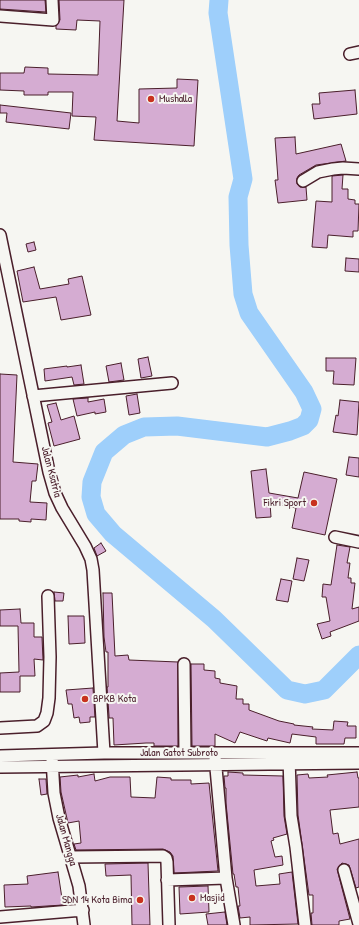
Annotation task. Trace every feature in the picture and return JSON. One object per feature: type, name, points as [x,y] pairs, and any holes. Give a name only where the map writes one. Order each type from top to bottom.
[{"type":"street","points":[[0,16],[53,20],[52,0]]},
{"type":"street","points":[[303,180],[318,172],[333,169],[359,169]]},
{"type":"street","name":"Jalan Ksatria","points":[[0,235],[33,396],[55,493],[91,559],[93,570],[104,753]]},
{"type":"street","points":[[33,396],[172,384]]},
{"type":"street","points":[[335,537],[359,542]]},
{"type":"street","points":[[0,728],[37,726],[44,720],[49,698],[50,657],[48,596]]},
{"type":"street","points":[[184,664],[185,753]]},
{"type":"street","name":"Jalan Gatot Subroto","points":[[0,756],[104,753],[359,753]]},
{"type":"street","points":[[215,753],[226,878],[234,925]]},
{"type":"street","points":[[288,753],[291,816],[305,925]]},
{"type":"street","name":"Jalan Mangga","points":[[52,754],[54,793],[59,818],[79,886],[84,925]]},
{"type":"street","name":"Jalan Gatot Subroto","points":[[0,767],[359,763]]},
{"type":"street","points":[[71,857],[163,856],[166,858],[169,925]]},
{"type":"street","points":[[344,870],[359,924]]},
{"type":"street","points":[[167,880],[226,878]]},
{"type":"street","points":[[0,917],[83,910]]},
{"type":"building","points":[[0,0],[45,0],[46,12],[0,9]]},
{"type":"building","points":[[59,0],[124,0],[117,121],[139,123],[139,89],[177,88],[177,79],[198,80],[194,146],[94,140],[96,117],[72,116],[73,92],[48,92],[48,95],[24,95],[24,91],[0,90],[0,73],[24,73],[25,67],[48,68],[48,74],[98,75],[100,21],[77,20],[76,30],[56,29],[56,26],[60,20]]},
{"type":"building","points":[[355,90],[357,114],[314,119],[312,104],[320,104],[319,93]]},
{"type":"building","points":[[0,105],[71,113],[69,129],[6,122],[7,113],[0,113]]},
{"type":"building","points":[[295,137],[296,154],[341,144],[346,161],[316,165],[299,175],[297,178],[297,184],[300,187],[306,187],[307,200],[278,203],[275,180],[278,180],[275,138]]},
{"type":"building","points":[[343,175],[342,189],[348,189],[348,199],[355,200],[355,204],[359,204],[358,231],[353,231],[353,237],[328,235],[327,248],[312,247],[316,201],[332,202],[332,176]]},
{"type":"building","points":[[34,242],[36,250],[28,252],[26,244]]},
{"type":"building","points":[[346,258],[359,259],[359,272],[345,271]]},
{"type":"building","points":[[34,267],[40,289],[69,284],[68,279],[82,276],[91,315],[61,320],[56,297],[23,302],[17,271]]},
{"type":"building","points":[[148,357],[152,376],[141,378],[138,359]]},
{"type":"building","points":[[326,358],[356,358],[354,385],[333,384],[334,371],[326,371]]},
{"type":"building","points":[[121,363],[124,380],[109,382],[106,366]]},
{"type":"building","points":[[81,365],[84,384],[74,385],[72,377],[45,381],[44,369]]},
{"type":"building","points":[[0,374],[17,375],[13,462],[38,464],[36,481],[32,481],[30,502],[47,503],[46,520],[31,519],[31,522],[19,521],[19,519],[0,519]]},
{"type":"building","points":[[137,394],[140,413],[129,415],[126,396]]},
{"type":"building","points":[[88,398],[88,402],[104,399],[106,412],[95,414],[95,412],[77,416],[73,399]]},
{"type":"building","points":[[340,400],[359,402],[357,435],[333,432],[336,415],[338,416]]},
{"type":"building","points":[[56,403],[61,420],[74,416],[80,439],[54,446],[48,423],[52,422],[47,405]]},
{"type":"building","points":[[349,457],[359,458],[359,477],[346,475]]},
{"type":"building","points":[[266,469],[269,493],[298,498],[304,472],[337,479],[325,535],[292,528],[296,508],[270,503],[271,517],[256,518],[251,471]]},
{"type":"building","points":[[101,543],[106,551],[97,556],[94,548]]},
{"type":"building","points":[[337,545],[350,547],[347,563],[350,563],[348,578],[351,578],[351,583],[355,583],[352,609],[359,607],[359,621],[330,632],[331,636],[322,639],[317,624],[330,621],[326,597],[322,597],[323,584],[331,585]]},
{"type":"building","points":[[297,558],[309,560],[304,581],[293,579]]},
{"type":"building","points":[[281,579],[292,581],[288,602],[276,600]]},
{"type":"building","points":[[54,592],[64,593],[63,601],[55,601]]},
{"type":"building","points":[[103,593],[112,593],[115,656],[128,655],[129,660],[178,662],[178,746],[154,746],[154,743],[114,745],[113,718],[109,718],[107,687],[108,652],[106,652],[104,637]]},
{"type":"building","points":[[20,609],[21,623],[34,623],[34,637],[42,637],[43,660],[34,659],[35,676],[20,676],[20,692],[0,692],[0,673],[19,672],[18,626],[0,626],[0,610]]},
{"type":"building","points":[[68,616],[84,616],[85,643],[69,644]]},
{"type":"building","points":[[191,664],[204,664],[204,670],[215,671],[215,678],[220,679],[220,683],[237,686],[236,699],[243,699],[243,704],[249,704],[249,710],[294,725],[313,727],[312,729],[333,730],[334,721],[348,722],[347,726],[356,726],[356,738],[345,738],[344,744],[316,744],[316,737],[292,734],[290,743],[268,738],[267,741],[240,732],[235,743],[215,734],[215,746],[192,746]]},
{"type":"building","points":[[93,688],[95,717],[90,717],[90,722],[80,723],[79,717],[74,718],[72,704],[68,704],[66,690]]},
{"type":"building","points":[[228,772],[243,773],[243,775],[283,776],[284,816],[287,834],[273,838],[274,840],[271,841],[275,857],[282,856],[283,865],[254,870],[256,886],[280,884],[279,874],[292,872],[298,924],[250,925],[250,917],[240,918],[238,906],[240,906],[238,887],[236,887],[233,874],[226,803],[224,776],[228,776]]},
{"type":"building","points":[[357,772],[359,778],[359,807],[330,810],[333,834],[338,833],[340,844],[359,839],[359,887],[356,888],[349,865],[342,863],[337,869],[350,919],[339,921],[339,925],[312,925],[311,913],[313,913],[313,895],[309,895],[298,815],[297,775],[308,774],[309,778],[328,777],[327,775]]},
{"type":"building","points":[[94,774],[95,781],[110,777],[130,777],[131,797],[155,798],[157,777],[171,778],[171,780],[191,780],[191,784],[209,783],[218,871],[174,873],[173,856],[170,852],[163,849],[76,850],[74,844],[81,843],[79,821],[68,823],[61,792],[60,777],[78,775],[78,777]]},
{"type":"building","points":[[39,779],[46,779],[47,794],[41,795]]},
{"type":"building","name":"SDN 14 Kota Bima","points":[[148,863],[150,925],[132,925],[131,875],[106,876],[105,864]]},
{"type":"building","points":[[58,872],[63,905],[5,907],[4,885],[28,884],[27,876]]},
{"type":"building","points":[[208,886],[209,912],[180,914],[179,887]]},
{"type":"building","points":[[225,912],[227,925],[208,925],[206,914]]},
{"type":"waterway","points":[[219,0],[218,13],[243,179],[238,197],[239,245],[243,294],[249,313],[304,392],[312,409],[309,420],[303,426],[267,437],[177,426],[144,427],[124,435],[104,452],[92,482],[91,497],[96,514],[113,534],[214,619],[287,690],[305,694],[324,690],[359,655]]},
{"type":"place","name":"Mushalla","points":[[151,99]]},
{"type":"place","name":"Fikri Sport","points":[[314,503]]},
{"type":"place","name":"BPKB Kota","points":[[85,699]]},
{"type":"place","name":"Masjid","points":[[192,898]]},
{"type":"place","name":"SDN 14 Kota Bima","points":[[140,900]]}]
